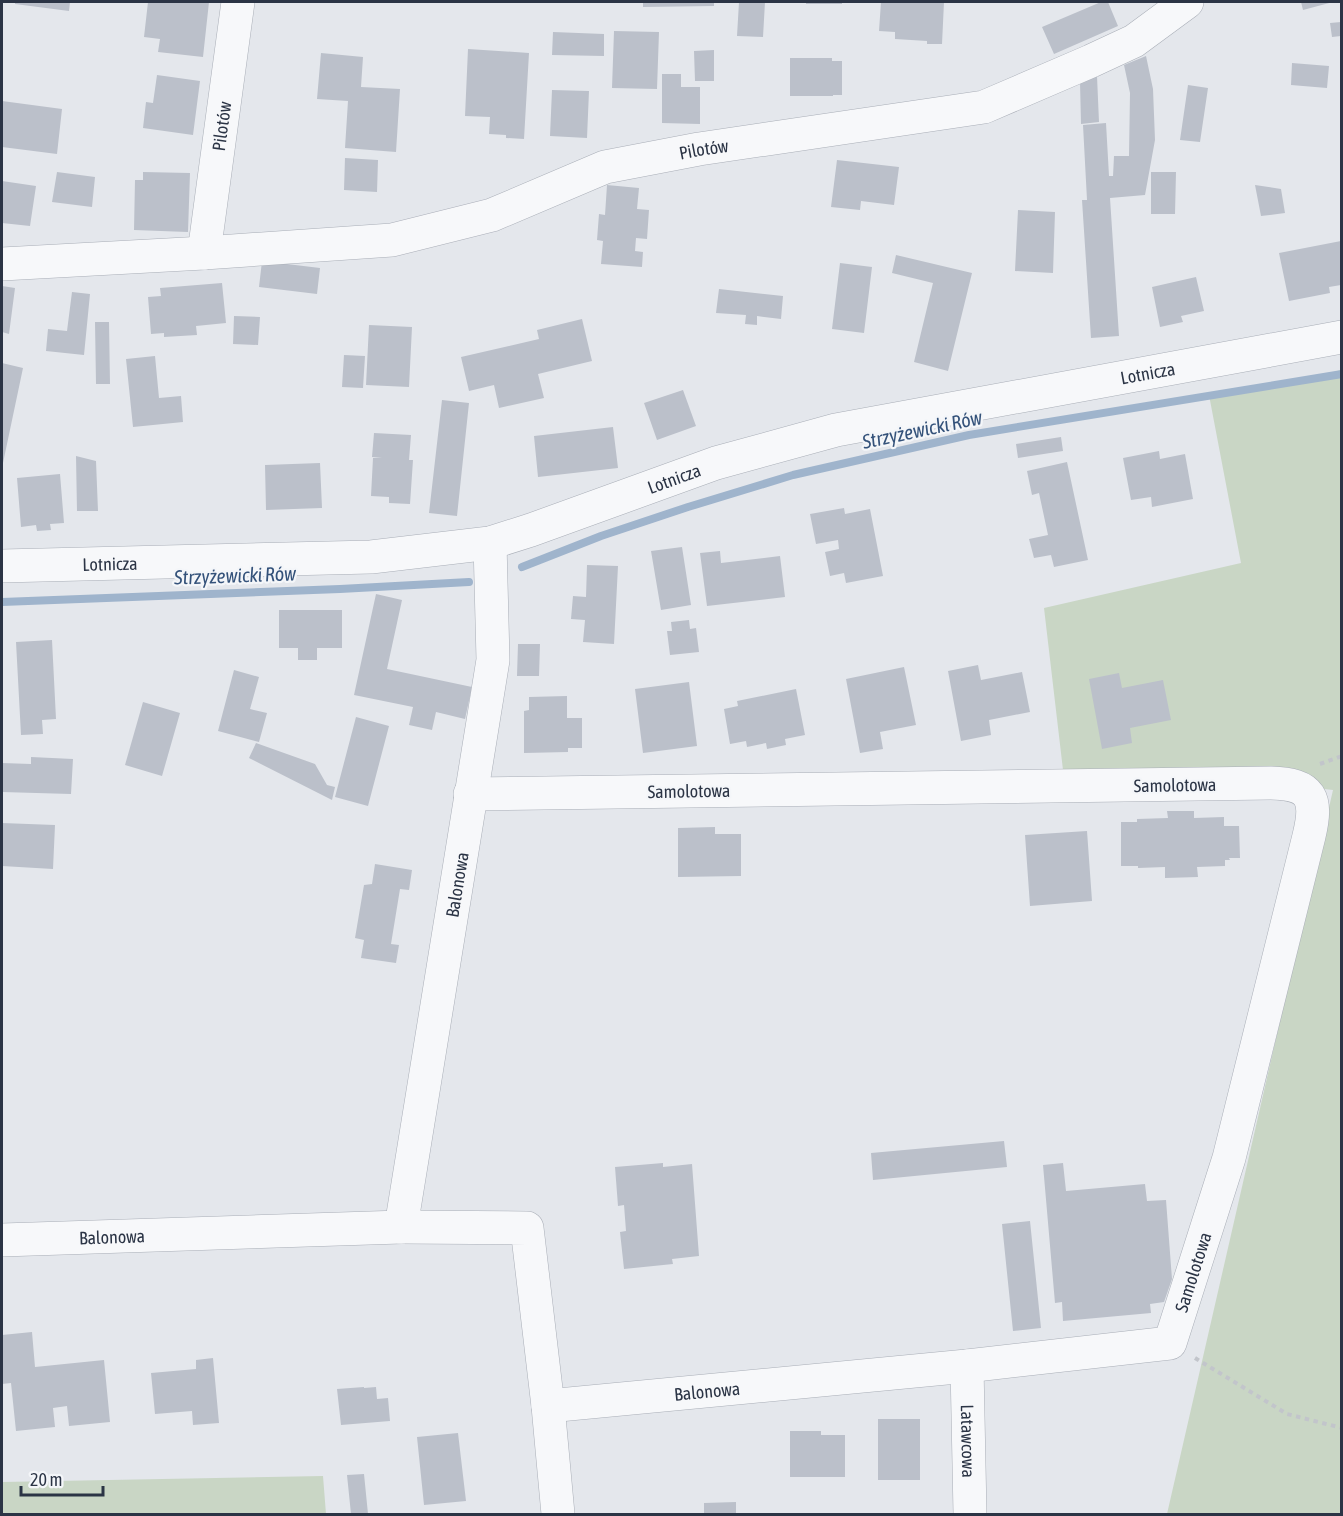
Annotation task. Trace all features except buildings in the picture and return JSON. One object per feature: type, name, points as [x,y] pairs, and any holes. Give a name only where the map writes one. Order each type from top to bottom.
[{"type":"street","name":"Pilotów","points":[[204,253],[238,2]]},
{"type":"street","name":"Pilotów","points":[[2,264],[392,240],[492,215],[605,167],[699,149],[984,107],[1091,62],[1134,41],[1187,2]]},
{"type":"street","name":"Lotnicza","points":[[2,566],[371,557],[490,543],[716,463],[836,430],[1341,337]]},
{"type":"street","name":"Balonowa","points":[[401,1227],[493,660],[490,543]]},
{"type":"street","name":"Samolotowa","points":[[470,794],[1271,783],[1292,785],[1307,793],[1312,801],[1312,825],[1229,1158],[1170,1343]]},
{"type":"street","name":"Balonowa","points":[[2,1240],[401,1227],[527,1228],[548,1406],[967,1366],[1170,1343]]},
{"type":"street","name":"Latawcowa","points":[[967,1366],[970,1515]]},
{"type":"street","points":[[548,1406],[558,1515]]},
{"type":"path","points":[[1170,1343],[1287,1414],[1341,1428]]},
{"type":"green space","points":[[1341,370],[1341,1514],[1167,1514],[1333,790],[1271,783],[1065,787],[1044,608],[1241,563],[1209,395],[1307,379]]},
{"type":"green space","points":[[323,1476],[326,1514],[2,1514],[2,1482]]},
{"type":"waterway","name":"Strzyżewicki Rów","points":[[522,567],[601,536],[793,475],[969,435],[1342,374]]},
{"type":"waterway","name":"Strzyżewicki Rów","points":[[2,602],[469,582]]}]
